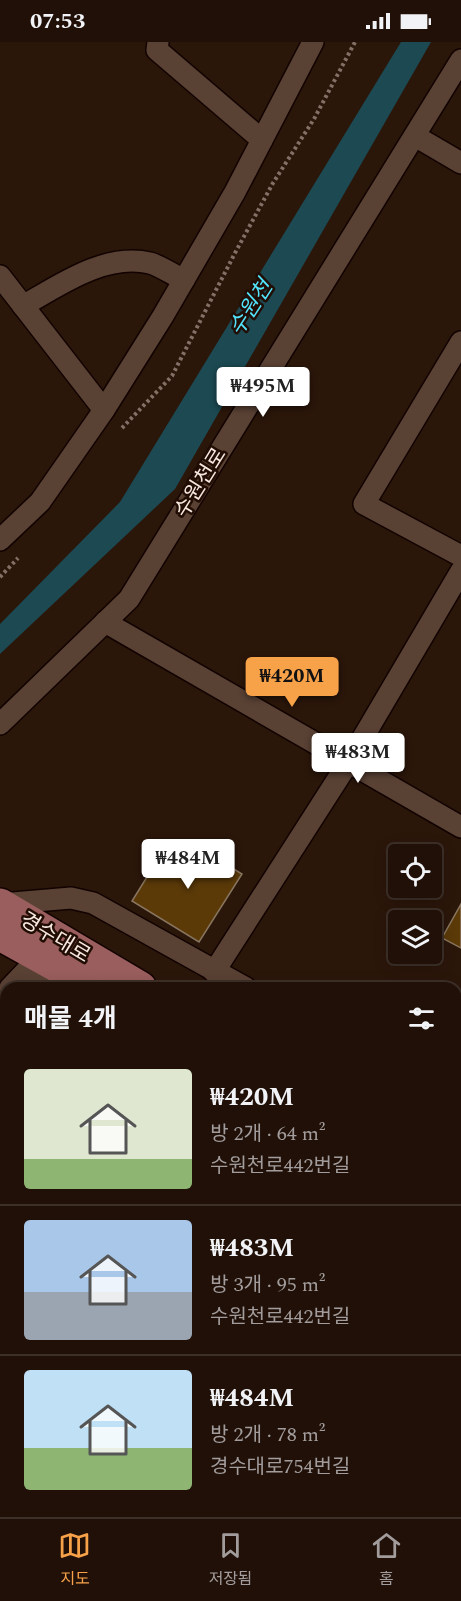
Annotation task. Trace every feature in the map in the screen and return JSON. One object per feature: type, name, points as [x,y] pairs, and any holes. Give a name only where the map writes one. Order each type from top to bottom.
[{"type":"main road","name":"경수대로","points":[[0,905],[130,982]]},
{"type":"main road","name":"경수대로","points":[[3,936],[88,982]]},
{"type":"main road","points":[[3,936],[30,982]]},
{"type":"street","points":[[158,42],[157,50],[262,140]]},
{"type":"street","points":[[0,540],[40,502],[104,410],[184,280],[262,140],[313,42]]},
{"type":"street","name":"수원천로","points":[[0,724],[129,599],[461,60]]},
{"type":"street","points":[[415,136],[461,163]]},
{"type":"street","points":[[23,306],[71,278],[122,260],[152,264],[184,280]]},
{"type":"street","points":[[0,276],[104,410]]},
{"type":"street","points":[[461,342],[364,504],[461,556]]},
{"type":"street","points":[[214,972],[348,763],[461,572]]},
{"type":"street","points":[[105,622],[461,826]]},
{"type":"street","points":[[0,905],[71,898],[93,903],[234,982]]},
{"type":"water","name":"수원천","points":[[401,42],[431,42],[175,489],[0,654],[0,624],[120,502]]},
{"type":"building","points":[[188,841],[242,874],[199,942],[132,901],[160,856],[174,865]]},
{"type":"building","points":[[461,904],[461,948],[442,938]]}]
